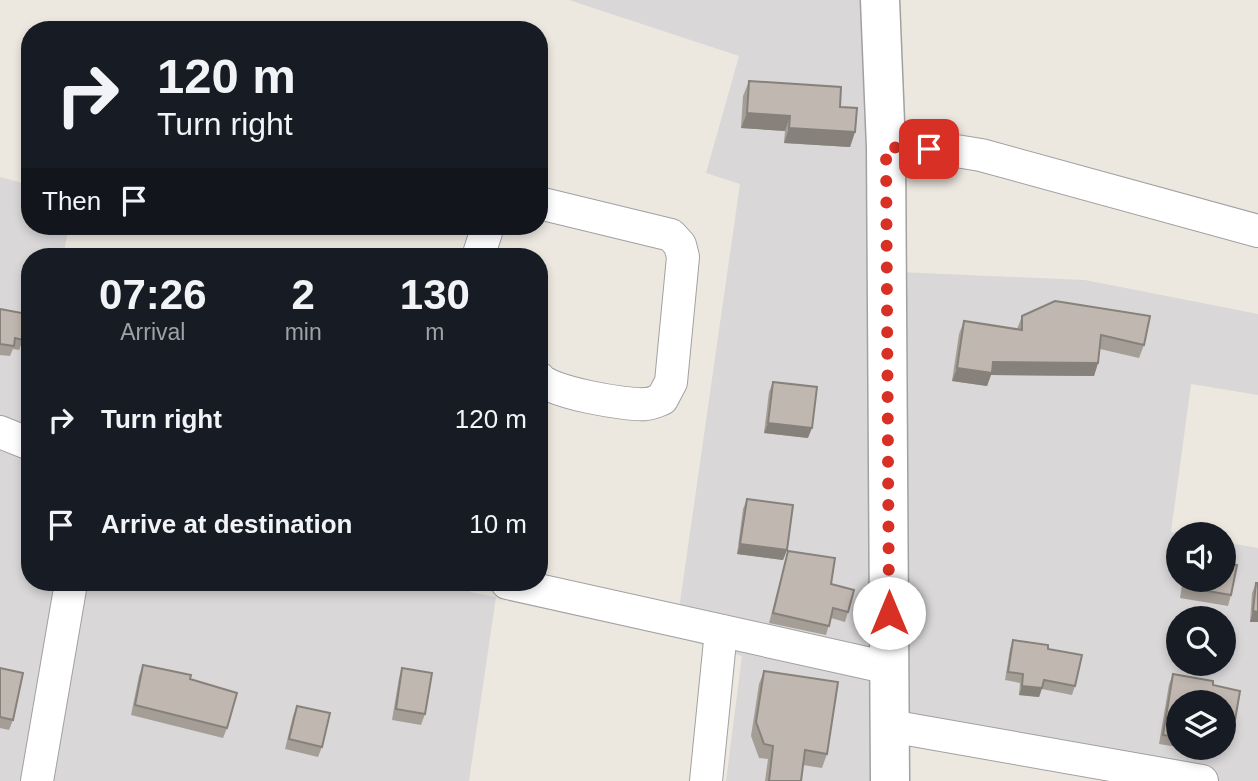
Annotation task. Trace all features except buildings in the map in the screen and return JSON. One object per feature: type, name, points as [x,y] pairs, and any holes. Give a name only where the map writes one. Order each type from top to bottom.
[{"type":"street","points":[[880,0],[886,147],[890,781]]},
{"type":"street","points":[[886,147],[950,150],[981,155],[1258,231]]},
{"type":"street","points":[[548,205],[671,235],[680,245],[683,257],[671,382],[662,399],[646,404],[558,391],[548,386]]},
{"type":"street","points":[[0,432],[21,440]]},
{"type":"street","points":[[37,781],[70,591]]},
{"type":"street","points":[[542,591],[889,668]]},
{"type":"street","points":[[706,781],[720,631]]},
{"type":"street","points":[[890,726],[1202,781]]},
{"type":"shaded area","points":[[569,0],[891,0],[898,272],[1085,280],[1258,314],[1258,395],[1191,384],[1172,522],[1166,522],[1166,592],[1236,592],[1236,544],[1258,548],[1258,781],[1165,781],[904,728],[904,781],[726,781],[742,656],[675,637],[740,184],[706,173],[739,56]]},
{"type":"shaded area","points":[[0,177],[21,183],[21,235],[67,235],[65,248],[21,248],[21,591],[470,591],[496,597],[469,781],[0,781]]},
{"type":"route","points":[[889,613],[886,147],[929,149]]}]
